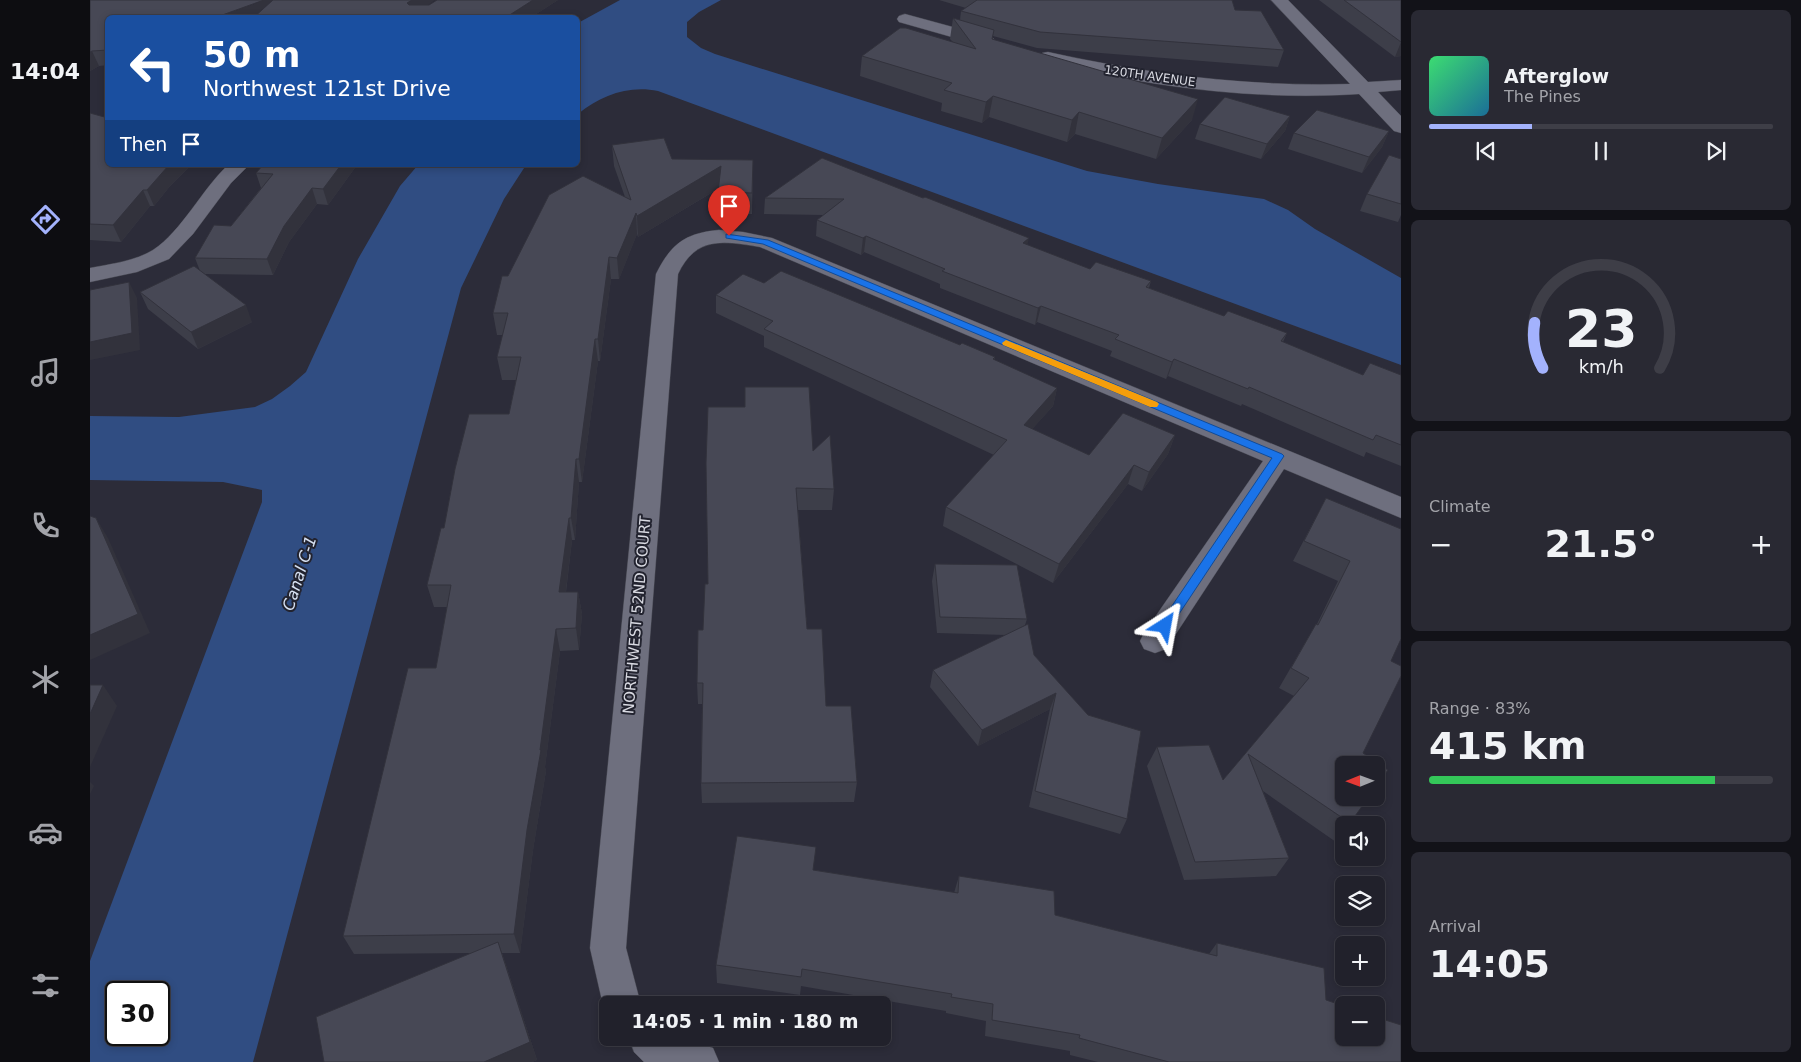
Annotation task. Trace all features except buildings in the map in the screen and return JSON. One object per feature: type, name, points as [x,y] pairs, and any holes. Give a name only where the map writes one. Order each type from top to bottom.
[{"type":"street","points":[[1279,0],[1401,127]]},
{"type":"street","points":[[905,19],[1003,46]]},
{"type":"street","name":"120TH AVENUE","points":[[1031,53],[1157,79],[1265,89],[1363,89],[1401,85]]},
{"type":"street","points":[[90,275],[129,267],[161,254],[186,230],[224,179],[237,167]]},
{"type":"street","name":"NORTHWEST 52ND COURT","points":[[620,996],[608,948],[667,274],[679,253],[701,238],[729,236],[765,242],[1279,456]]},
{"type":"street","points":[[1155,641],[1279,456],[1401,508]]},
{"type":"street","points":[[656,1046],[661,1051],[699,1062]]},
{"type":"water","points":[[620,0],[721,0],[699,12],[687,22],[687,37],[701,48],[715,54],[1087,171],[1158,184],[1264,199],[1288,210],[1315,229],[1401,278],[1401,365],[658,91],[636,89],[616,93],[596,102],[580,112],[580,22]]},
{"type":"water","name":"Canal C-1","points":[[416,167],[525,167],[504,199],[461,288],[253,1062],[90,1062],[90,961],[262,502],[262,490],[223,482],[90,480],[90,416],[179,417],[255,407],[272,399],[306,372],[358,259],[400,186]]},
{"type":"slow traffic","points":[[1006,343],[1153,404]]},
{"type":"route","points":[[729,236],[765,242],[1279,456],[1165,626]]}]
